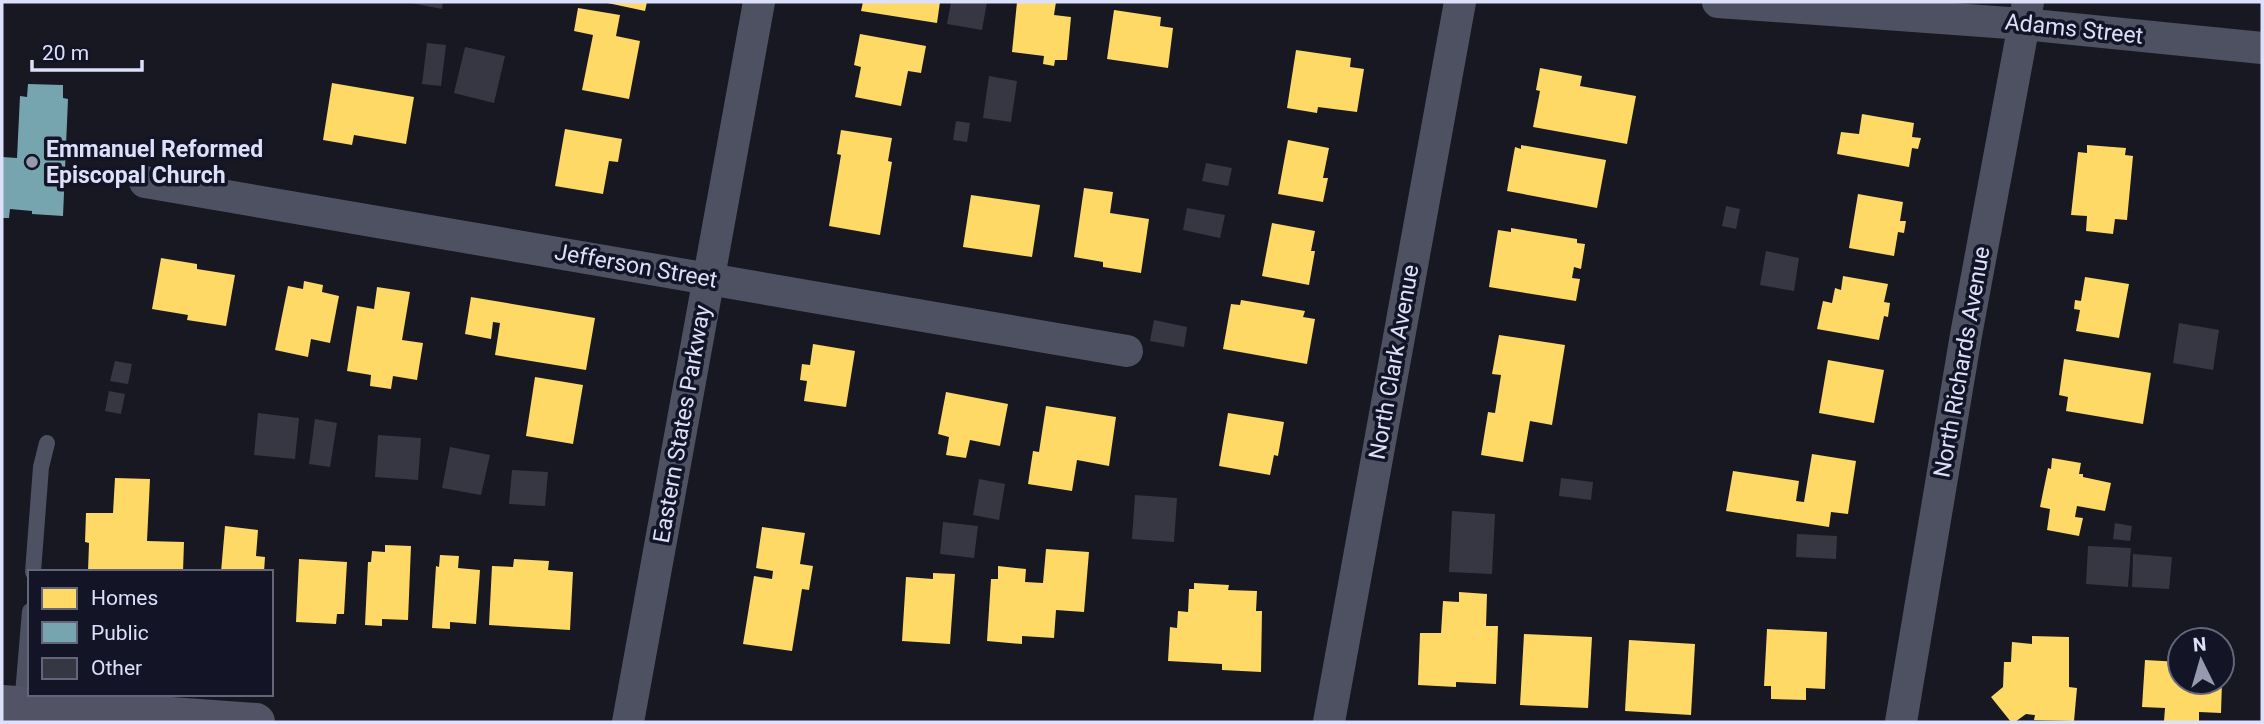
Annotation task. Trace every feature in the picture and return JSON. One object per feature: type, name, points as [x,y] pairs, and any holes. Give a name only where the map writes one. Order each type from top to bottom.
[{"type":"street","name":"Eastern States Parkway","points":[[628,722],[759,2]]},
{"type":"street","name":"North Clark Avenue","points":[[1329,722],[1460,2]]},
{"type":"street","name":"Adams Street","points":[[1718,2],[2025,13],[2262,48]]},
{"type":"street","name":"North Richards Avenue","points":[[1901,722],[1966,335],[2025,13]]},
{"type":"street","name":"Jefferson Street","points":[[145,182],[1127,351]]},
{"type":"street","points":[[12,705],[256,722]]},
{"type":"lane","points":[[33,570],[41,467],[47,443]]},
{"type":"lane","points":[[12,705],[28,621]]},
{"type":"building: Homes","points":[[603,2],[647,2],[645,11]]},
{"type":"building: Homes","points":[[863,2],[940,2],[937,23],[861,11]]},
{"type":"building: Homes","points":[[1017,2],[1056,2],[1054,15],[1071,17],[1067,60],[1055,60],[1054,66],[1043,64],[1044,56],[1012,52]]},
{"type":"building: Homes","points":[[578,8],[620,15],[616,36],[640,41],[629,99],[582,90],[593,35],[574,31]]},
{"type":"building: Homes","points":[[1114,10],[1161,17],[1160,26],[1173,28],[1168,68],[1107,59]]},
{"type":"building: Homes","points":[[860,34],[926,46],[921,73],[908,71],[901,106],[855,97],[861,67],[854,65]]},
{"type":"building: Homes","points":[[1296,50],[1351,58],[1350,67],[1364,69],[1357,112],[1318,107],[1317,113],[1287,108]]},
{"type":"building: Homes","points":[[1540,68],[1582,76],[1580,86],[1636,96],[1627,144],[1533,127],[1540,91],[1536,90]]},
{"type":"building: Homes","points":[[332,83],[414,97],[406,144],[354,135],[352,145],[323,140]]},
{"type":"building: Homes","points":[[1862,114],[1914,123],[1912,137],[1921,138],[1918,149],[1912,148],[1909,167],[1837,154],[1841,132],[1859,134]]},
{"type":"building: Homes","points":[[565,129],[622,139],[618,162],[609,161],[603,194],[555,186]]},
{"type":"building: Homes","points":[[841,130],[892,138],[888,161],[892,162],[880,235],[829,226],[841,155],[837,154]]},
{"type":"building: Homes","points":[[1288,140],[1329,148],[1323,178],[1328,178],[1323,202],[1278,194]]},
{"type":"building: Homes","points":[[1521,145],[1606,160],[1597,208],[1507,191],[1515,147],[1521,149]]},
{"type":"building: Homes","points":[[2087,145],[2126,148],[2125,155],[2133,156],[2127,220],[2115,219],[2113,234],[2086,231],[2087,216],[2071,215],[2078,152],[2087,153]]},
{"type":"building: Homes","points":[[1084,188],[1113,192],[1110,213],[1149,219],[1141,273],[1103,267],[1103,262],[1074,257]]},
{"type":"building: Homes","points":[[1858,194],[1903,202],[1900,221],[1906,221],[1904,233],[1898,232],[1894,256],[1849,248]]},
{"type":"building: Homes","points":[[971,195],[1040,205],[1032,257],[963,247]]},
{"type":"building: Homes","points":[[1272,223],[1315,231],[1311,251],[1315,251],[1309,285],[1262,276]]},
{"type":"building: Homes","points":[[1511,228],[1577,239],[1577,243],[1585,244],[1581,269],[1574,267],[1572,278],[1580,279],[1576,301],[1489,287],[1498,230],[1511,232]]},
{"type":"building: Homes","points":[[161,258],[197,264],[197,269],[235,275],[226,326],[187,320],[188,315],[152,309]]},
{"type":"building: Homes","points":[[1843,276],[1888,284],[1884,302],[1890,303],[1888,317],[1884,316],[1879,340],[1817,329],[1823,301],[1832,303],[1835,288],[1841,290]]},
{"type":"building: Homes","points":[[2085,277],[2129,284],[2119,338],[2076,331],[2080,310],[2074,309],[2075,300],[2081,301]]},
{"type":"building: Homes","points":[[304,281],[323,285],[322,292],[339,296],[330,343],[311,339],[308,357],[275,350],[288,286],[303,289]]},
{"type":"building: Homes","points":[[377,287],[410,292],[402,340],[423,343],[417,380],[393,376],[391,389],[370,386],[371,375],[347,371],[357,306],[374,309]]},
{"type":"building: Homes","points":[[471,297],[595,318],[586,370],[495,355],[500,323],[493,322],[491,339],[465,334]]},
{"type":"building: Homes","points":[[1241,300],[1305,311],[1303,317],[1315,319],[1307,364],[1223,349],[1231,304],[1240,305]]},
{"type":"building: Homes","points":[[1499,335],[1565,345],[1552,425],[1530,421],[1523,462],[1481,455],[1488,412],[1495,413],[1501,375],[1492,374]]},
{"type":"building: Homes","points":[[813,344],[855,351],[846,407],[804,401],[807,381],[800,380],[802,364],[810,365]]},
{"type":"building: Homes","points":[[2064,359],[2151,373],[2143,424],[2066,411],[2068,397],[2059,395]]},
{"type":"building: Homes","points":[[1828,360],[1884,370],[1874,423],[1819,413]]},
{"type":"building: Homes","points":[[535,377],[583,385],[573,444],[526,436]]},
{"type":"building: Homes","points":[[946,392],[1008,404],[1000,446],[970,440],[966,458],[946,455],[949,437],[938,434]]},
{"type":"building: Homes","points":[[1046,406],[1116,417],[1109,466],[1077,460],[1072,491],[1028,484],[1033,451],[1039,452]]},
{"type":"building: Homes","points":[[1228,413],[1284,422],[1278,456],[1274,455],[1270,475],[1219,466]]},
{"type":"building: Homes","points":[[1812,454],[1856,461],[1848,514],[1831,512],[1829,527],[1726,511],[1733,471],[1799,481],[1796,501],[1804,502]]},
{"type":"building: Homes","points":[[2052,458],[2081,463],[2079,474],[2083,474],[2083,477],[2111,483],[2105,511],[2077,506],[2075,517],[2083,518],[2079,536],[2047,530],[2050,509],[2040,507]]},
{"type":"building: Homes","points":[[115,478],[150,479],[147,541],[184,542],[183,570],[88,570],[86,513],[113,513]]},
{"type":"building: Homes","points":[[225,526],[258,530],[256,556],[265,557],[264,570],[221,570]]},
{"type":"building: Homes","points":[[762,527],[805,533],[800,564],[813,566],[809,590],[802,589],[792,651],[743,644],[754,576],[772,579],[773,571],[756,568]]},
{"type":"building: Homes","points":[[385,545],[411,546],[408,620],[382,619],[382,626],[365,625],[368,562],[371,562],[372,551],[385,552]]},
{"type":"building: Homes","points":[[1046,549],[1089,552],[1084,612],[1056,610],[1054,638],[1022,636],[1022,644],[987,641],[991,579],[998,579],[998,566],[1026,569],[1025,582],[1043,583]]},
{"type":"building: Homes","points":[[440,555],[459,556],[458,568],[480,570],[476,624],[450,622],[450,629],[432,628],[436,566],[439,567]]},
{"type":"building: Homes","points":[[299,559],[347,562],[344,614],[337,614],[336,624],[296,622]]},
{"type":"building: Homes","points":[[514,559],[549,561],[548,570],[573,572],[570,630],[489,625],[492,566],[513,567]]},
{"type":"building: Homes","points":[[933,573],[955,574],[950,644],[902,641],[906,577],[933,579]]},
{"type":"building: Homes","points":[[1194,583],[1229,585],[1228,590],[1257,591],[1256,611],[1262,611],[1261,672],[1222,670],[1222,664],[1168,661],[1170,627],[1177,628],[1178,611],[1188,612],[1189,589],[1194,589]]},
{"type":"building: Homes","points":[[1459,592],[1487,594],[1486,626],[1498,626],[1496,684],[1456,682],[1456,687],[1418,685],[1420,633],[1441,633],[1443,601],[1459,602]]},
{"type":"building: Homes","points":[[1767,629],[1827,632],[1825,689],[1806,688],[1806,700],[1771,699],[1771,686],[1764,686]]},
{"type":"building: Homes","points":[[1524,634],[1592,637],[1588,708],[1520,705]]},
{"type":"building: Homes","points":[[2032,636],[2069,637],[2069,687],[2077,688],[2074,721],[2034,720],[2035,715],[2026,714],[2011,722],[1991,697],[2003,687],[2004,662],[2011,662],[2012,642],[2032,644]]},
{"type":"building: Homes","points":[[1629,640],[1695,644],[1691,715],[1625,711]]},
{"type":"building: Homes","points":[[2145,660],[2166,661],[2166,696],[2222,696],[2221,713],[2199,712],[2199,722],[2164,721],[2165,708],[2142,707]]},
{"type":"building: Public","points":[[28,84],[63,85],[63,98],[68,99],[63,216],[10,209],[9,218],[2,218],[2,157],[17,158],[20,96],[27,97]]},
{"type":"building: Other","points":[[406,2],[443,2],[442,9]]},
{"type":"building: Other","points":[[951,2],[987,2],[982,30],[947,24]]},
{"type":"building: Other","points":[[427,43],[446,45],[441,86],[422,84]]},
{"type":"building: Other","points":[[465,47],[505,56],[494,103],[454,93]]},
{"type":"building: Other","points":[[989,76],[1017,81],[1011,122],[983,118]]},
{"type":"building: Other","points":[[956,121],[970,123],[967,142],[953,140]]},
{"type":"building: Other","points":[[1206,163],[1232,168],[1228,186],[1202,181]]},
{"type":"building: Other","points":[[1726,206],[1740,209],[1736,229],[1722,226]]},
{"type":"building: Other","points":[[1187,208],[1225,215],[1220,238],[1183,230]]},
{"type":"building: Other","points":[[1766,251],[1799,258],[1794,291],[1760,285]]},
{"type":"building: Other","points":[[1154,320],[1187,327],[1184,347],[1150,341]]},
{"type":"building: Other","points":[[2179,323],[2219,330],[2213,370],[2173,363]]},
{"type":"building: Other","points":[[115,361],[132,364],[128,384],[110,381]]},
{"type":"building: Other","points":[[109,391],[125,394],[121,414],[105,411]]},
{"type":"building: Other","points":[[258,413],[299,418],[295,459],[254,455]]},
{"type":"building: Other","points":[[315,419],[337,423],[330,467],[309,464]]},
{"type":"building: Other","points":[[378,435],[421,438],[418,480],[375,477]]},
{"type":"building: Other","points":[[450,447],[490,455],[481,495],[442,488]]},
{"type":"building: Other","points":[[512,470],[548,472],[545,506],[509,504]]},
{"type":"building: Other","points":[[1561,478],[1593,482],[1591,500],[1559,496]]},
{"type":"building: Other","points":[[979,479],[1005,484],[999,520],[973,515]]},
{"type":"building: Other","points":[[1135,495],[1177,498],[1174,542],[1132,539]]},
{"type":"building: Other","points":[[1452,511],[1495,514],[1492,574],[1449,572]]},
{"type":"building: Other","points":[[943,522],[978,526],[974,558],[940,554]]},
{"type":"building: Other","points":[[2115,523],[2132,526],[2130,541],[2113,539]]},
{"type":"building: Other","points":[[1797,534],[1837,536],[1836,559],[1796,557]]},
{"type":"building: Other","points":[[2088,546],[2131,548],[2128,587],[2086,584]]},
{"type":"building: Other","points":[[2133,554],[2172,557],[2169,589],[2132,587]]},
{"type":"place","name":"Emmanuel Reformed Episcopal Church","points":[[32,162]]}]
